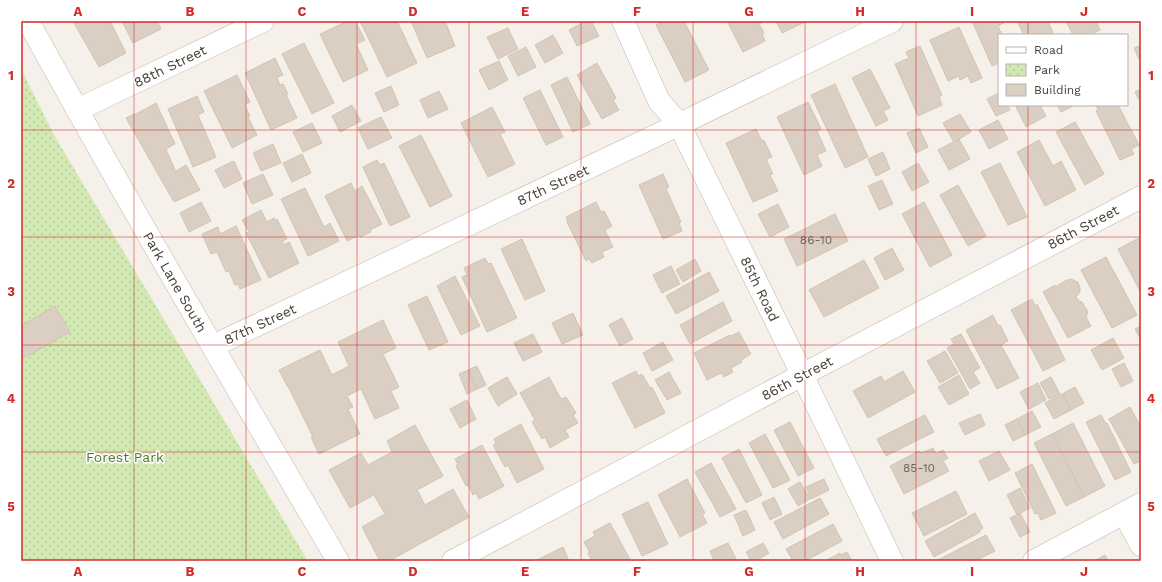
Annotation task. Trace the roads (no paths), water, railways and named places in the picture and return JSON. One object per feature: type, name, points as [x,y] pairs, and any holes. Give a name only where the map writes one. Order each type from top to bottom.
[{"type":"street","name":"Park Lane South","points":[[28,21],[77,110],[338,561]]},
{"type":"street","name":"88th Street","points":[[77,110],[263,21]]},
{"type":"street","name":"85th Road","points":[[623,21],[658,101],[679,124],[803,375],[892,561]]},
{"type":"street","name":"87th Street","points":[[213,346],[892,21]]},
{"type":"street","name":"86th Street","points":[[453,561],[1141,197]]},
{"type":"street","points":[[1034,561],[1132,508],[1141,545]]},
{"type":"park label","name":"Forest Park","points":[[125,457]]}]
